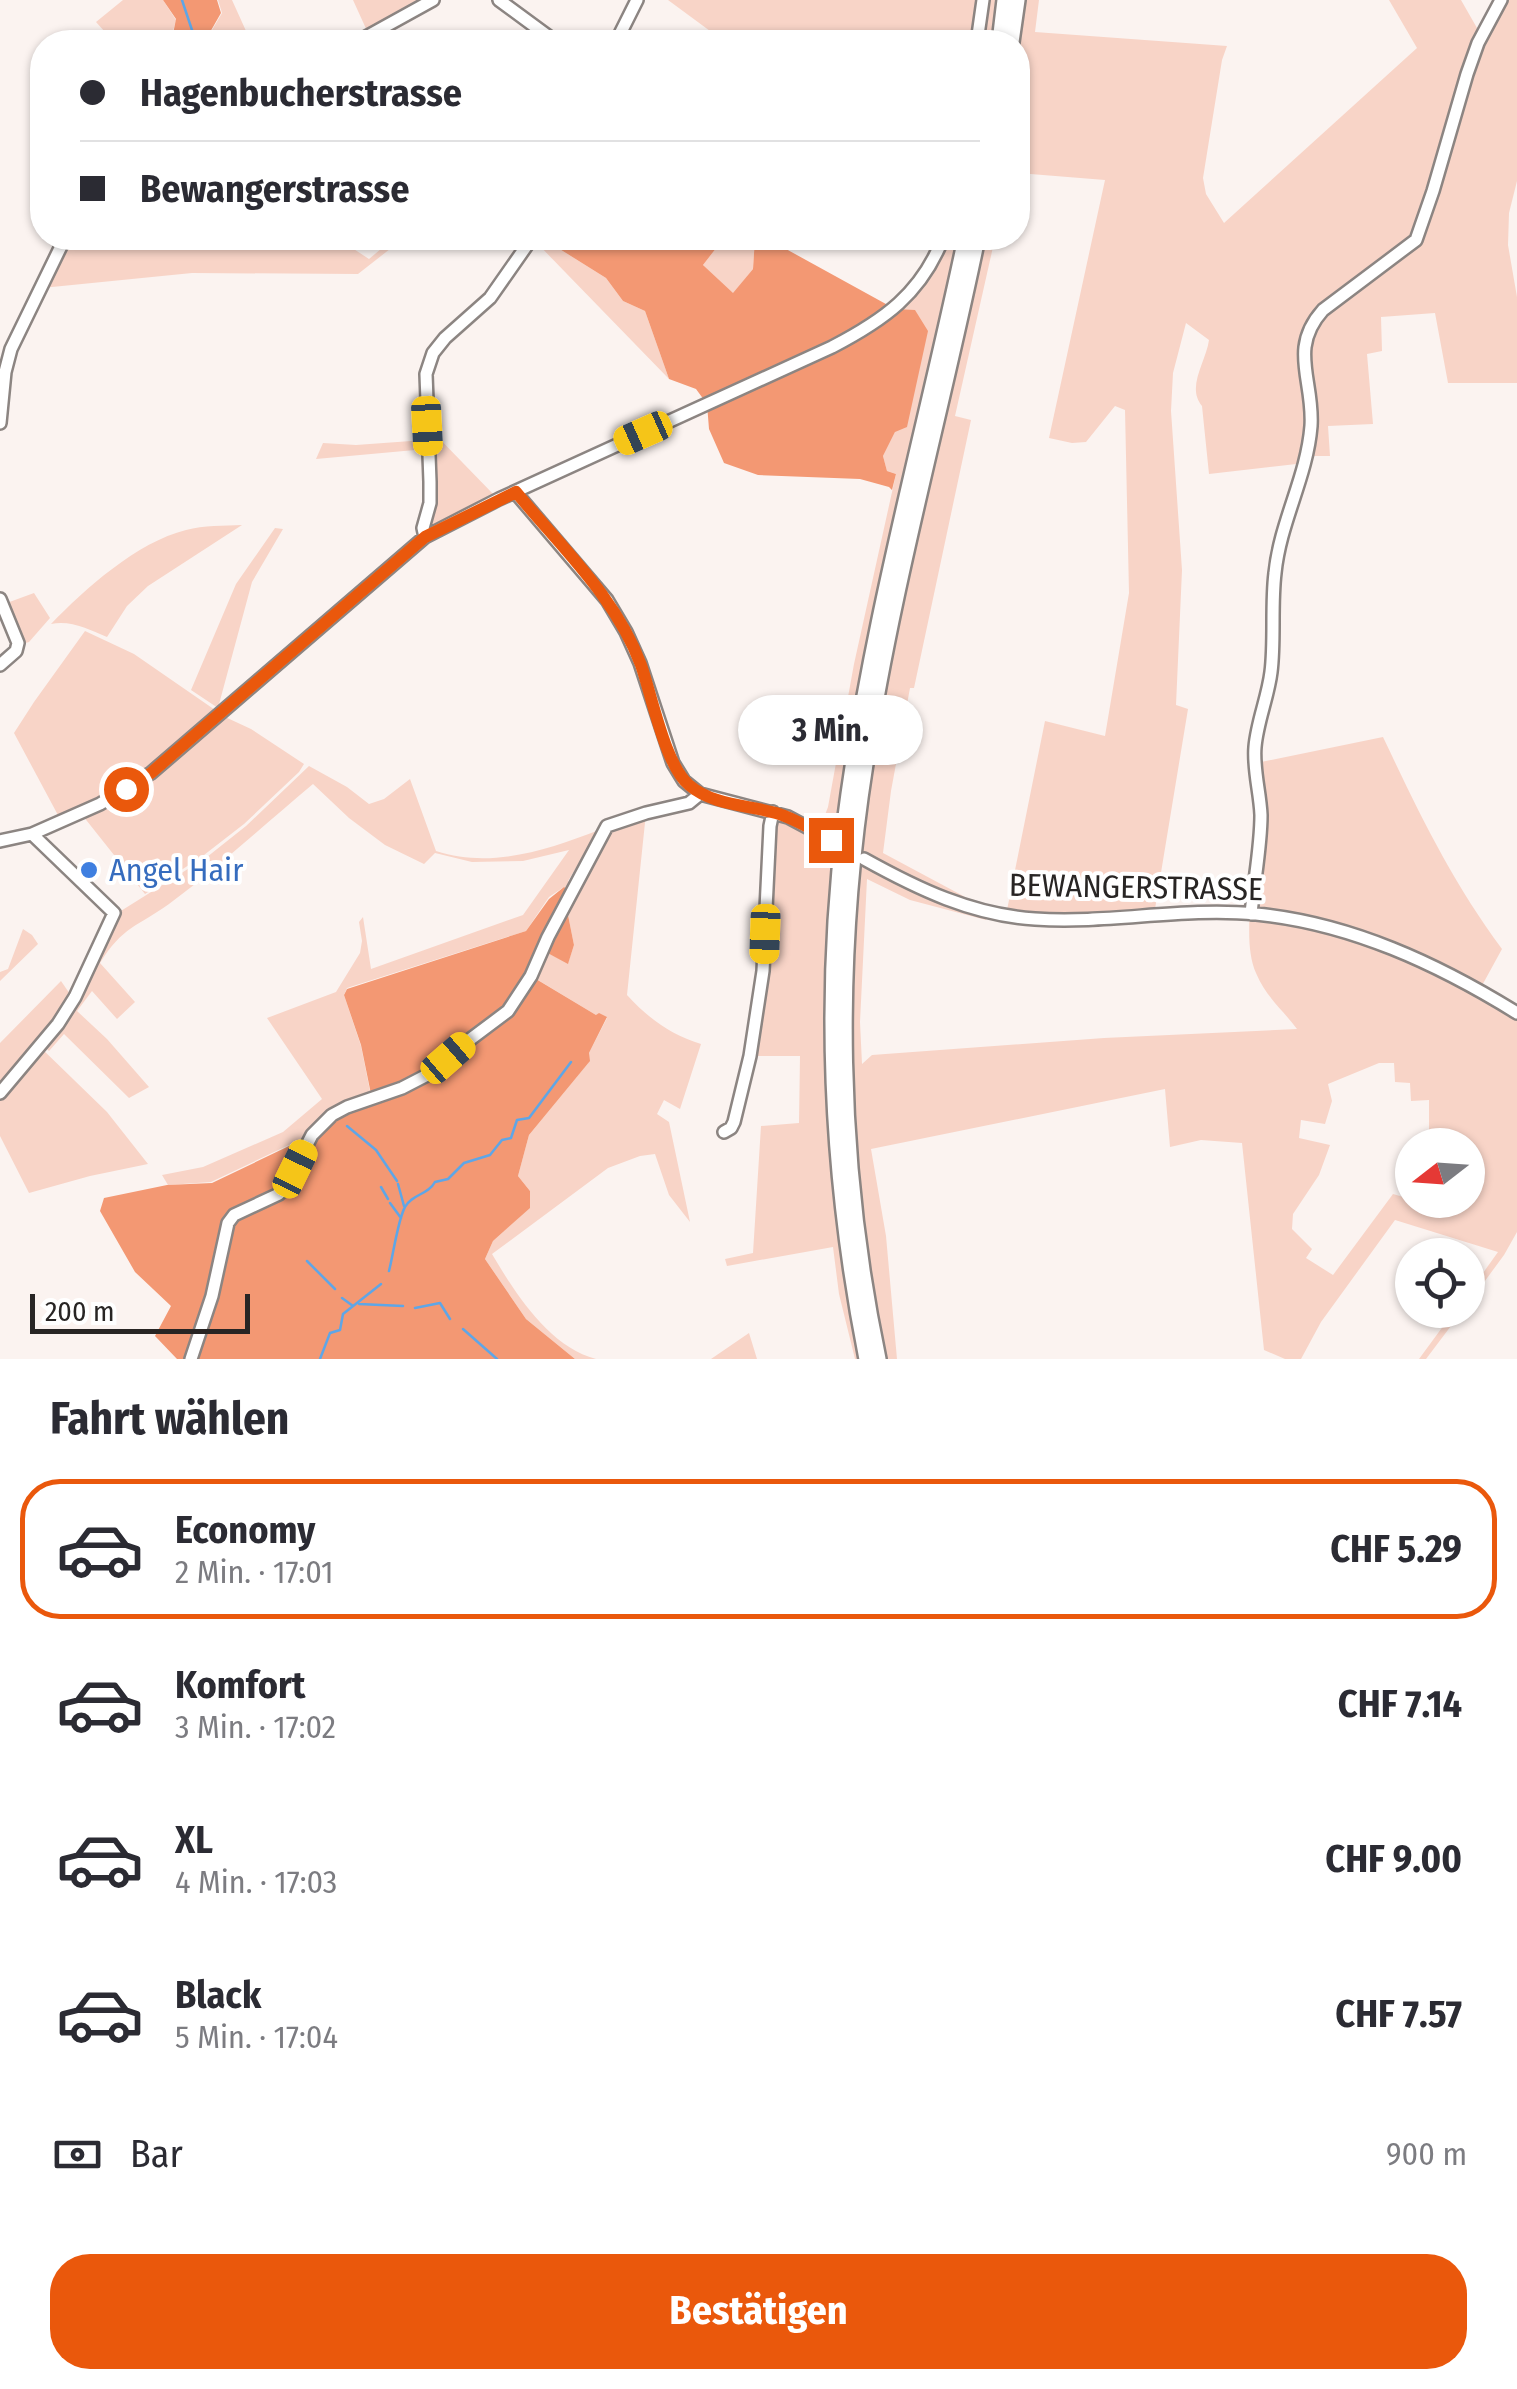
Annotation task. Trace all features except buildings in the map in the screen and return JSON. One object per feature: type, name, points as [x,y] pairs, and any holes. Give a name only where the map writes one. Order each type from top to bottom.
[{"type":"highway","points":[[1002,30],[1006,0]]},
{"type":"highway","points":[[1012,30],[1016,0]]},
{"type":"highway","points":[[867,1359],[847,1243],[836,1124],[833,1001],[839,881],[872,656],[963,250]]},
{"type":"highway","points":[[878,1359],[859,1247],[847,1130],[844,1006],[850,886],[864,766],[886,646],[975,250]]},
{"type":"street","points":[[379,30],[434,0]]},
{"type":"street","points":[[498,0],[539,30]]},
{"type":"street","points":[[622,30],[637,0]]},
{"type":"street","points":[[979,30],[983,0]]},
{"type":"street","points":[[1251,914],[1260,814],[1255,746],[1272,666],[1274,572],[1286,517],[1302,475],[1311,427],[1306,335],[1323,310],[1416,240],[1472,58],[1500,0]]},
{"type":"street","points":[[0,423],[11,349],[59,250]]},
{"type":"street","points":[[425,537],[423,528],[430,503],[426,374],[444,338],[490,298],[524,250]]},
{"type":"street","points":[[0,841],[32,834],[100,804],[151,773],[425,537],[832,347],[892,311],[924,275],[936,250]]},
{"type":"street","points":[[516,492],[607,600],[626,632],[673,764],[684,782],[700,794],[773,812],[831,840]]},
{"type":"street","points":[[0,599],[18,644],[16,652],[0,665]]},
{"type":"street","points":[[192,1359],[212,1296],[228,1223],[234,1215],[279,1194],[312,1135],[332,1115],[433,1072],[508,1011],[531,976],[606,826],[689,803],[700,794]]},
{"type":"street","points":[[724,1132],[734,1122],[764,971],[773,812]]},
{"type":"street","points":[[0,1094],[58,1024],[75,997],[114,913],[32,834]]},
{"type":"street","name":"BEWANGERSTRASSE","points":[[864,859],[951,902],[1034,919],[1212,912],[1299,920],[1398,950],[1517,1014]]},
{"type":"shaded area","points":[[123,0],[163,0],[176,20],[173,30],[103,30],[96,22]]},
{"type":"shaded area","points":[[163,0],[217,0],[221,13],[211,30],[174,30],[176,19]]},
{"type":"shaded area","points":[[218,0],[232,0],[246,30],[212,30],[222,13]]},
{"type":"shaded area","points":[[353,0],[427,0],[373,30],[367,30]]},
{"type":"shaded area","points":[[668,0],[1039,0],[1035,32],[1227,46],[1203,178],[1206,194],[1224,223],[1417,48],[1389,0],[1461,0],[1481,35],[1501,0],[1517,0],[1517,181],[1509,213],[1508,245],[1517,297],[1517,383],[1448,383],[1435,313],[1381,317],[1382,351],[1367,354],[1373,424],[1328,426],[1330,456],[1306,456],[1305,463],[1209,474],[1202,406],[1196,391],[1209,340],[1186,323],[1173,373],[1171,411],[1182,570],[1176,705],[1188,709],[1154,915],[1073,920],[988,913],[986,920],[910,900],[867,879],[860,1022],[862,1064],[872,1055],[1297,1029],[1265,989],[1251,957],[1250,918],[1260,817],[1256,763],[1383,737],[1451,872],[1502,949],[1479,991],[1517,1013],[1517,1232],[1485,1281],[1485,1270],[1498,1252],[1485,1248],[1485,1238],[1453,1238],[1395,1220],[1321,1322],[1301,1359],[1285,1359],[1264,1350],[1242,1143],[1201,1140],[1170,1147],[1165,1089],[871,1149],[886,1236],[897,1359],[855,1359],[839,1294],[833,1247],[727,1266],[725,1259],[753,1253],[761,1126],[799,1123],[800,1056],[750,1056],[773,812],[818,833],[828,807],[854,664],[896,474],[887,471],[883,456],[895,432],[895,309],[935,250],[992,250],[955,416],[971,420],[914,688],[910,688],[883,853],[967,898],[1007,910],[1045,721],[1105,736],[1129,593],[1125,410],[1115,406],[1086,442],[1049,438],[1105,180],[1030,174],[1030,30],[709,30]]},
{"type":"shaded area","points":[[61,250],[355,250],[369,259],[380,250],[389,250],[358,274],[192,273],[42,288]]},
{"type":"shaded area","points":[[544,250],[561,250],[606,278],[623,301],[645,311],[669,379]]},
{"type":"shaded area","points":[[561,250],[715,250],[703,265],[733,293],[753,269],[754,250],[788,250],[895,309],[915,310],[928,331],[907,427],[895,432],[883,456],[887,471],[896,474],[892,490],[860,479],[758,475],[724,463],[709,429],[707,404],[696,389],[669,379],[645,311],[623,301],[606,278]]},
{"type":"shaded area","points":[[715,250],[754,250],[753,269],[733,294],[703,265]]},
{"type":"shaded area","points":[[429,428],[496,497],[430,529],[426,527]]},
{"type":"shaded area","points":[[425,440],[426,449],[316,459],[323,443]]},
{"type":"shaded area","points":[[242,525],[148,586],[127,606],[107,637],[72,624],[51,624],[96,582],[149,545],[193,528]]},
{"type":"shaded area","points":[[275,528],[283,529],[252,582],[218,708],[191,690],[236,584]]},
{"type":"shaded area","points":[[34,593],[50,618],[29,642],[22,644],[4,604]]},
{"type":"shaded area","points":[[85,631],[134,654],[218,712],[124,787],[59,817],[14,733]]},
{"type":"shaded area","points":[[223,716],[251,729],[304,764],[244,824],[145,894],[83,816],[112,801]]},
{"type":"shaded area","points":[[309,766],[369,804],[384,799],[410,779],[436,851],[457,856],[519,855],[599,830],[568,881],[572,884],[569,889],[564,887],[549,897],[526,931],[347,988],[344,995],[361,1046],[371,1096],[310,1135],[211,1182],[168,1185],[162,1175],[203,1167],[283,1132],[322,1099],[267,1018],[336,992],[360,953],[359,922],[363,917],[371,969],[523,915],[569,850],[523,861],[472,862],[435,853],[424,864],[385,845],[313,784],[188,890],[124,934],[100,963],[135,1002],[117,1019],[92,991],[77,1011],[149,1087],[129,1098],[64,1034],[49,1051],[43,1045],[116,914],[207,857]]},
{"type":"shaded area","points":[[646,813],[627,995],[661,1025],[701,1044],[680,1109],[664,1100],[657,1114],[669,1122],[690,1222],[669,1195],[655,1154],[640,1156],[608,1168],[492,1254],[535,1317],[563,1343],[596,1359],[575,1359],[526,1319],[485,1259],[493,1241],[530,1207],[530,1191],[518,1176],[529,1135],[589,1062],[589,1053],[607,1018],[533,977],[544,951],[568,963],[574,945],[567,910],[607,826]]},
{"type":"shaded area","points":[[564,887],[569,890],[567,910],[574,945],[568,964],[542,950],[531,976],[596,1015],[607,1017],[589,1053],[590,1061],[529,1135],[518,1176],[530,1191],[530,1208],[493,1241],[485,1259],[526,1319],[575,1359],[177,1359],[155,1336],[171,1306],[135,1272],[100,1211],[104,1198],[167,1185],[212,1183],[312,1135],[332,1115],[372,1099],[361,1045],[344,995],[347,989],[526,931],[549,899]]},
{"type":"shaded area","points":[[23,929],[38,944],[0,981],[0,972],[8,969]]},
{"type":"shaded area","points":[[61,981],[72,997],[39,1046],[107,1112],[148,1164],[29,1193],[0,1136],[0,1043]]},
{"type":"shaded area","points":[[1442,1328],[1449,1328],[1426,1359],[1419,1359]]},
{"type":"shaded area","points":[[749,1333],[757,1359],[711,1359]]},
{"type":"waterway","points":[[182,0],[192,30]]},
{"type":"waterway","points":[[389,1271],[400,1220],[408,1203],[435,1182],[448,1179],[464,1163],[490,1155],[502,1140],[511,1138],[517,1120],[529,1118],[571,1062]]},
{"type":"waterway","points":[[347,1126],[376,1150],[397,1181]]},
{"type":"waterway","points":[[398,1184],[404,1206]]},
{"type":"waterway","points":[[381,1187],[388,1199]]},
{"type":"waterway","points":[[390,1203],[401,1218]]},
{"type":"waterway","points":[[307,1261],[335,1289]]},
{"type":"waterway","points":[[320,1359],[330,1333],[340,1330],[343,1314],[381,1284]]},
{"type":"waterway","points":[[342,1298],[353,1306]]},
{"type":"waterway","points":[[415,1308],[440,1303],[450,1319]]},
{"type":"waterway","points":[[359,1304],[403,1306]]},
{"type":"waterway","points":[[463,1329],[497,1359]]},
{"type":"place","name":"Angel Hair","points":[[89,870]]},
{"type":"route","points":[[126,789],[151,773],[425,537],[516,492],[607,600],[626,632],[673,764],[684,782],[700,794],[788,817],[831,840]]}]
